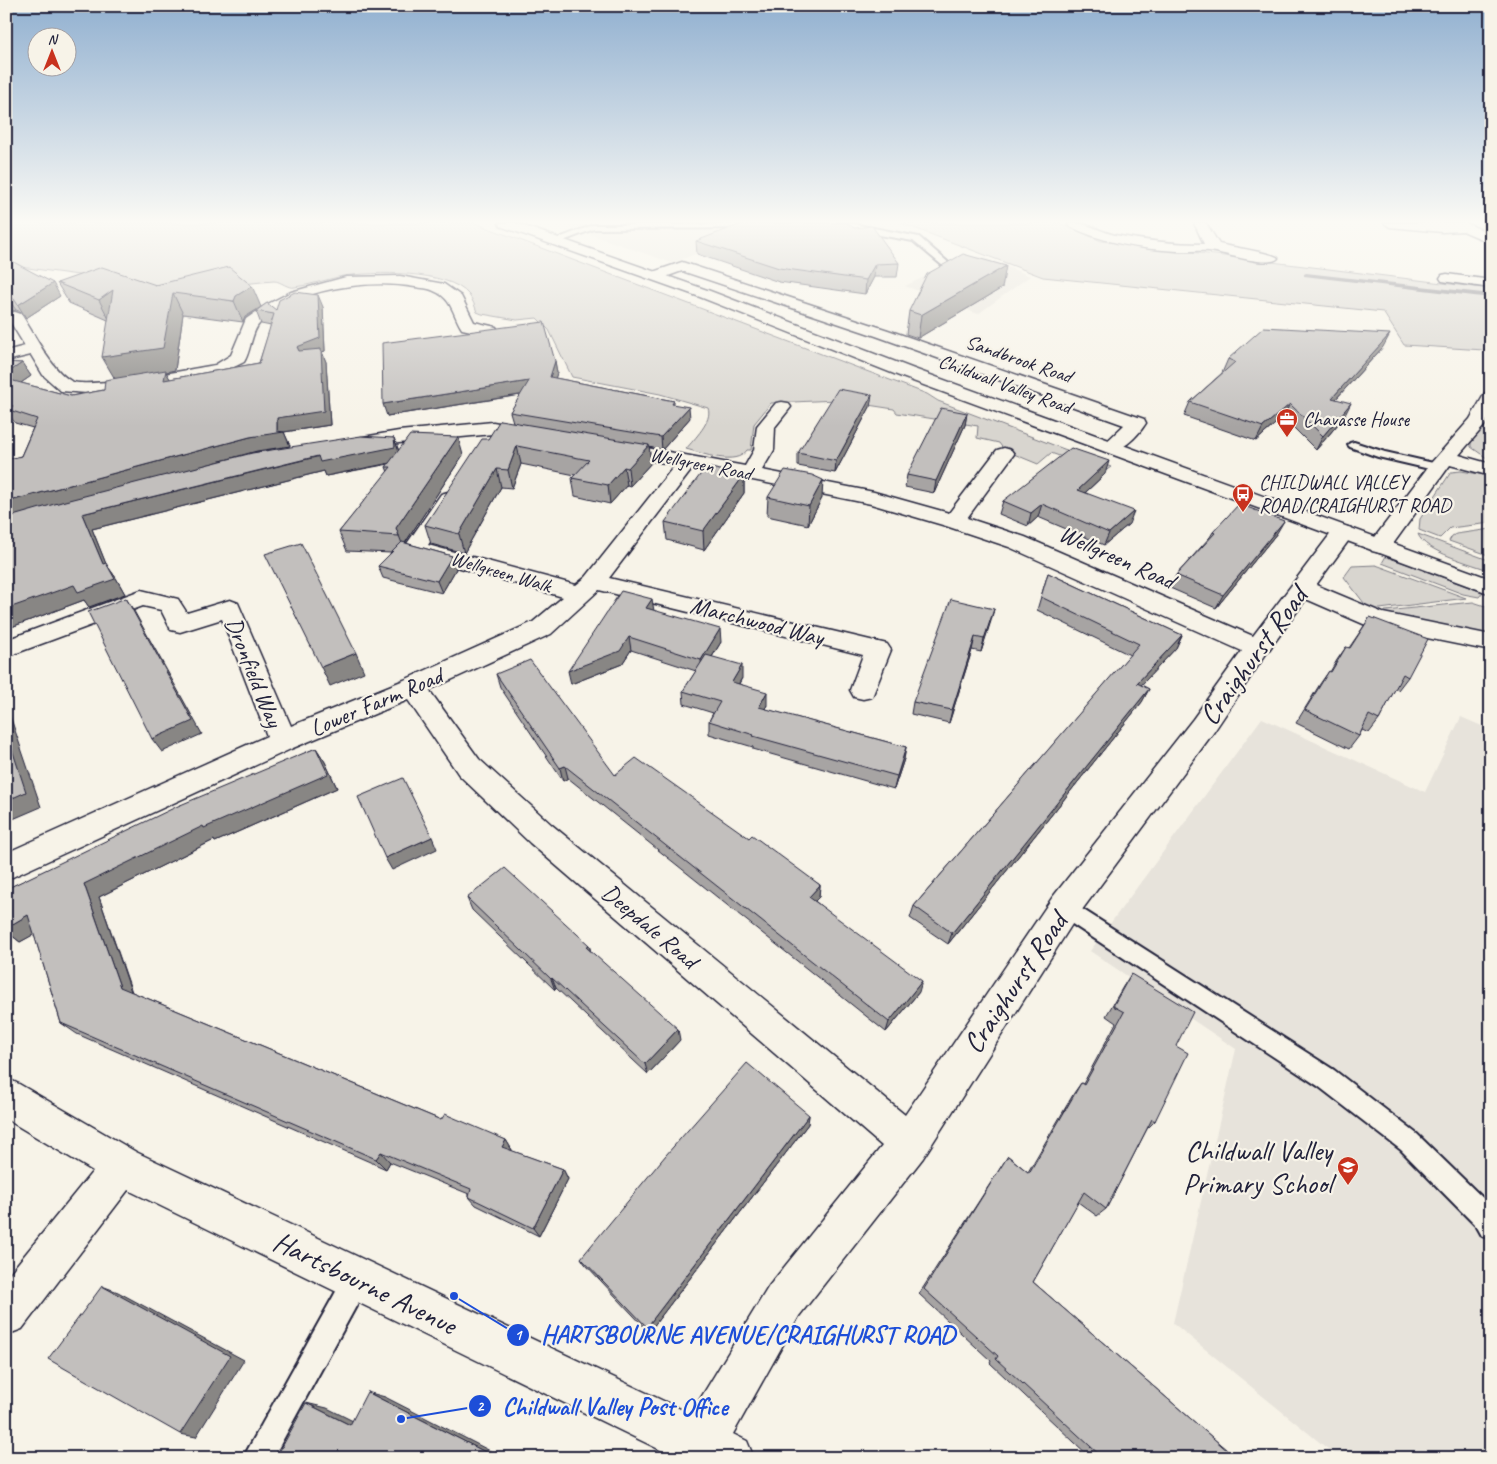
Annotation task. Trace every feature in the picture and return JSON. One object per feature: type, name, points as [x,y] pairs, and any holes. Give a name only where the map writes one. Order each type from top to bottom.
[{"type":"street","points":[[6,319],[15,317],[49,371],[67,387],[100,389],[220,369],[238,358],[252,322],[271,308],[296,295],[308,291]]},
{"type":"street","points":[[446,291],[456,299],[468,326],[490,330]]},
{"type":"street","name":"Childwall Valley Road","points":[[696,291],[1491,587]]},
{"type":"street","name":"Sandbrook Road","points":[[758,291],[882,333],[1136,423],[1111,447]]},
{"type":"street","points":[[6,356],[35,349]]},
{"type":"street","points":[[1380,546],[1442,462],[1478,421],[1491,397]]},
{"type":"street","points":[[750,474],[764,450],[766,426],[782,407]]},
{"type":"street","points":[[478,452],[493,428]]},
{"type":"street","points":[[333,448],[399,437],[493,428],[552,438]]},
{"type":"street","name":"Wellgreen Road","points":[[591,444],[874,498],[954,521],[1017,542],[1257,648]]},
{"type":"street","points":[[954,521],[1004,454]]},
{"type":"street","name":"Lower Farm Road","points":[[6,867],[283,741],[413,687],[542,628],[587,588],[688,461]]},
{"type":"street","points":[[1442,462],[1491,470]]},
{"type":"street","name":"Wellgreen Walk","points":[[457,484],[415,548],[587,588]]},
{"type":"street","name":"Craighurst Road","points":[[715,1450],[784,1300],[909,1144],[1064,908],[1203,726],[1257,648],[1343,532]]},
{"type":"street","name":"Marchwood Way","points":[[587,588],[878,650],[863,690]]},
{"type":"street","points":[[1302,588],[1377,620],[1491,644]]},
{"type":"street","name":"Dronfield Way","points":[[6,649],[141,598],[170,604],[180,624],[230,608],[283,741]]},
{"type":"street","name":"Deepdale Road","points":[[413,687],[469,767],[541,834],[909,1144]]},
{"type":"street","name":"Hartsbourne Avenue","points":[[6,1098],[122,1166],[715,1450]]},
{"type":"street","points":[[6,1314],[122,1166]]},
{"type":"lane","points":[[1354,446],[1382,455],[1442,462]]},
{"type":"lane","points":[[1064,908],[1326,1078],[1410,1142],[1486,1218],[1491,1227]]},
{"type":"lane","points":[[256,1458],[357,1279]]},
{"type":"shaded area","points":[[464,291],[656,291],[927,394],[938,401],[1111,467],[1104,472],[1051,453],[1038,464],[1004,450],[999,443],[977,438],[978,426],[897,413],[894,409],[836,400],[771,403],[754,424],[751,450],[747,450],[735,458],[709,456],[686,449],[705,424],[709,413],[708,408],[660,394],[572,377],[549,330],[537,318],[517,320],[482,314],[477,312],[469,295]]},
{"type":"shaded area","points":[[919,291],[1009,291],[978,314]]},
{"type":"shaded area","points":[[1182,291],[1491,291],[1491,356],[1484,350],[1404,345],[1383,312]]},
{"type":"shaded area","points":[[1491,411],[1491,461],[1471,447],[1471,443]]},
{"type":"shaded area","points":[[1461,471],[1491,476],[1491,523],[1450,528],[1440,538],[1419,530],[1420,519],[1451,472]]},
{"type":"shaded area","points":[[1491,529],[1491,556],[1449,541],[1456,534]]},
{"type":"shaded area","points":[[1418,534],[1491,561],[1491,571],[1439,552],[1422,540]]},
{"type":"shaded area","points":[[1386,556],[1483,592],[1479,597],[1463,594],[1382,563]]},
{"type":"shaded area","points":[[1376,565],[1466,598],[1372,610],[1362,604],[1364,603],[1344,577],[1352,566]]},
{"type":"shaded area","points":[[1473,602],[1491,608],[1491,636],[1385,615],[1385,611]]},
{"type":"shaded area","name":"Childwall Valley Primary School","points":[[1461,717],[1491,730],[1491,1458],[1339,1458],[1173,1323],[1236,1049],[1090,951],[1262,718],[1425,792]]},
{"type":"building","points":[[6,291],[40,291],[18,305],[14,299],[6,298]]},
{"type":"building","points":[[78,291],[111,291],[99,300]]},
{"type":"building","points":[[113,291],[243,291],[236,296],[234,301],[173,293],[163,348],[102,357]]},
{"type":"building","points":[[919,291],[962,291],[921,315],[909,311]]},
{"type":"building","points":[[295,292],[318,295],[320,338],[297,347],[299,351],[321,349],[324,411],[277,418],[277,431],[284,432],[250,437],[6,502],[6,460],[21,456],[37,419],[6,409],[13,406],[6,403],[6,379],[71,396],[104,390],[105,380],[166,370],[164,380],[259,363],[274,314],[256,311],[267,303],[276,310],[279,300]]},
{"type":"building","points":[[544,322],[555,361],[550,377],[674,401],[672,404],[689,407],[661,437],[510,412],[529,381],[383,404],[382,343]]},
{"type":"building","points":[[1264,327],[1390,334],[1332,398],[1351,403],[1323,436],[1290,404],[1263,427],[1190,402],[1235,362],[1228,359]]},
{"type":"building","points":[[6,362],[22,363],[6,374]]},
{"type":"building","points":[[838,389],[872,395],[836,461],[798,453]]},
{"type":"building","points":[[941,408],[967,413],[936,481],[907,475]]},
{"type":"building","points":[[500,420],[649,445],[628,468],[624,467],[608,485],[572,478],[589,460],[517,446],[508,470],[497,469],[459,534],[425,525],[482,439],[488,439]]},
{"type":"building","points":[[410,435],[458,437],[396,528],[399,536],[339,532],[391,467],[386,467]]},
{"type":"building","points":[[361,436],[394,438],[395,447],[320,462],[318,456],[82,514],[103,564],[106,563],[115,579],[78,592],[74,585],[6,609],[6,518],[252,453]]},
{"type":"building","points":[[1071,448],[1109,461],[1078,490],[1134,511],[1109,533],[1042,504],[1031,513],[1003,501]]},
{"type":"building","points":[[706,467],[744,475],[703,531],[665,522]]},
{"type":"building","points":[[785,470],[812,475],[823,480],[809,506],[768,497]]},
{"type":"building","points":[[1239,504],[1284,521],[1223,595],[1176,575],[1215,533],[1213,532]]},
{"type":"building","points":[[402,542],[452,556],[437,581],[378,566]]},
{"type":"building","points":[[301,543],[356,653],[321,667],[265,554]]},
{"type":"building","points":[[1048,573],[1182,635],[1137,683],[1149,689],[952,933],[914,906],[1139,644],[1041,597]]},
{"type":"building","points":[[621,591],[652,599],[646,608],[720,629],[701,660],[629,637],[620,651],[568,671]]},
{"type":"building","points":[[126,598],[193,721],[152,739],[88,612]]},
{"type":"building","points":[[951,599],[994,609],[984,639],[975,637],[952,710],[913,702]]},
{"type":"building","points":[[1370,617],[1428,639],[1408,677],[1403,674],[1379,720],[1369,715],[1359,736],[1305,710],[1329,671],[1331,672],[1346,647],[1350,648]]},
{"type":"building","points":[[706,655],[742,665],[732,682],[767,692],[759,707],[906,747],[897,776],[753,736],[709,721],[720,702],[683,691]]},
{"type":"building","points":[[530,660],[615,775],[636,758],[749,838],[752,835],[820,885],[809,897],[922,981],[889,1022],[565,766],[560,768],[496,674]]},
{"type":"building","points":[[6,731],[26,792],[6,801]]},
{"type":"building","points":[[316,748],[328,774],[204,828],[203,826],[84,884],[120,987],[441,1120],[445,1114],[506,1140],[502,1147],[563,1169],[533,1228],[469,1197],[471,1189],[381,1152],[376,1159],[61,1023],[28,915],[6,928],[6,889],[178,806]]},
{"type":"building","points":[[403,778],[432,837],[385,858],[358,797]]},
{"type":"building","points":[[505,868],[589,945],[586,947],[678,1029],[645,1064],[551,979],[467,898]]},
{"type":"building","points":[[1131,974],[1193,1012],[1176,1046],[1188,1053],[1155,1121],[1152,1119],[1106,1209],[1084,1192],[1033,1282],[1236,1458],[1103,1458],[996,1359],[998,1356],[924,1289],[1008,1156],[1029,1173],[1081,1083],[1084,1085],[1124,1012],[1113,1006]]},
{"type":"building","points":[[747,1063],[809,1115],[647,1327],[581,1258],[666,1155]]},
{"type":"building","points":[[102,1286],[230,1356],[180,1434],[48,1359]]},
{"type":"building","points":[[367,1392],[497,1458],[276,1458],[306,1403],[350,1425]]},
{"type":"waterway","points":[[1450,291],[1491,296]]},
{"type":"place","name":"Chavasse House","points":[[1287,438]]},
{"type":"place","name":"CHILDWALL VALLEY ROAD/CRAIGHURST ROAD","points":[[1243,513]]},
{"type":"place","name":"Childwall Valley Primary School","points":[[1348,1186]]},
{"type":"place","name":"HARTSBOURNE AVENUE/CRAIGHURST ROAD","points":[[454,1296]]},
{"type":"place","name":"Childwall Valley Post Office","points":[[401,1419]]}]
